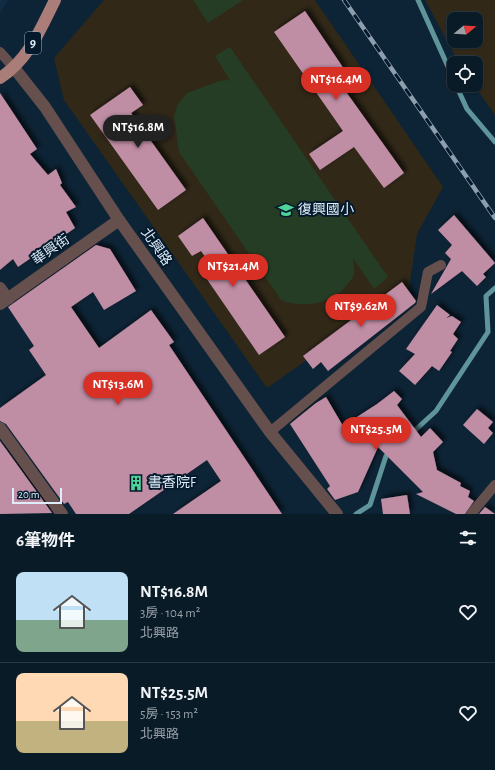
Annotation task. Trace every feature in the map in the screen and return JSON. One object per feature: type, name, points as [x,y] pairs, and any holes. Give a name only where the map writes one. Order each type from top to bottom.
[{"type":"main road","name":"9","points":[[0,78],[14,69],[36,39],[55,0]]},
{"type":"street","name":"北興路","points":[[14,69],[45,106],[119,220],[270,432],[337,514]]},
{"type":"street","name":"華興街","points":[[4,301],[119,220]]},
{"type":"street","points":[[0,288],[4,301]]},
{"type":"street","points":[[0,428],[62,514]]},
{"type":"lane","points":[[0,52],[14,69]]},
{"type":"lane","points":[[270,432],[421,307],[428,272],[441,265]]},
{"type":"lane","points":[[471,514],[495,485]]},
{"type":"shaded area","points":[[0,0],[8,0],[0,14]]},
{"type":"shaded area","name":"復興國小","points":[[104,0],[315,0],[443,187],[417,234],[409,288],[267,388],[64,100],[54,58]]},
{"type":"shaded area","points":[[425,0],[495,0],[495,115],[479,92],[483,92],[483,56],[455,56],[451,48],[483,48],[483,12],[447,12],[447,41]]},
{"type":"green space","points":[[193,0],[243,0],[208,23]]},
{"type":"green space","points":[[230,47],[388,277],[374,289],[353,258],[354,276],[336,295],[318,303],[309,304],[290,303],[281,300],[179,152],[174,116],[178,104],[187,93],[219,81],[230,80],[215,56]]},
{"type":"building","points":[[305,11],[344,69],[334,75],[404,173],[384,188],[354,147],[320,170],[309,154],[343,131],[274,32]]},
{"type":"building","points":[[130,87],[143,105],[131,113],[186,190],[158,210],[90,115]]},
{"type":"building","points":[[0,93],[37,149],[30,154],[48,175],[56,169],[62,183],[60,185],[76,207],[66,212],[75,228],[52,244],[29,255],[31,258],[18,267],[13,259],[0,270]]},
{"type":"building","points":[[454,215],[495,263],[483,274],[486,277],[477,286],[462,271],[431,294],[451,259],[445,253],[452,245],[438,230]]},
{"type":"building","points":[[203,218],[285,337],[259,355],[202,272],[211,265],[201,251],[192,256],[178,236]]},
{"type":"building","points":[[96,245],[110,249],[136,291],[104,310],[93,292],[71,307],[99,348],[151,310],[174,342],[169,345],[282,514],[173,514],[221,481],[207,460],[129,514],[76,514],[68,502],[64,504],[6,424],[0,421],[0,408],[46,375],[29,350],[34,346],[8,307]]},
{"type":"building","points":[[402,282],[416,301],[415,303],[328,371],[321,362],[313,369],[303,356]]},
{"type":"building","points":[[437,305],[450,315],[446,318],[452,316],[461,322],[453,334],[458,339],[450,351],[452,352],[439,371],[432,366],[415,385],[399,371],[415,354],[406,349]]},
{"type":"building","points":[[394,391],[402,399],[397,405],[421,437],[430,428],[443,442],[433,452],[437,470],[461,483],[460,486],[470,491],[468,497],[474,501],[465,514],[456,514],[416,494],[423,492],[378,447],[358,492],[335,500],[327,489],[330,486],[290,424],[316,403],[326,397],[343,426]]},
{"type":"building","points":[[477,409],[493,422],[488,428],[493,433],[484,444],[463,425]]},
{"type":"building","points":[[0,441],[52,513],[0,514]]},
{"type":"building","points":[[407,495],[410,514],[383,514],[381,499]]},
{"type":"building","points":[[485,507],[495,514],[479,514]]},
{"type":"waterway","points":[[418,0],[447,64]]},
{"type":"waterway","points":[[459,92],[467,109],[495,142]]},
{"type":"waterway","points":[[412,433],[436,411],[488,332],[486,296],[495,288]]},
{"type":"waterway","points":[[356,514],[370,505],[386,456],[391,452]]},
{"type":"railway","points":[[344,0],[495,218]]},
{"type":"place","name":"復興國小","points":[[286,210]]},
{"type":"place","name":"書香院F","points":[[136,483]]}]
